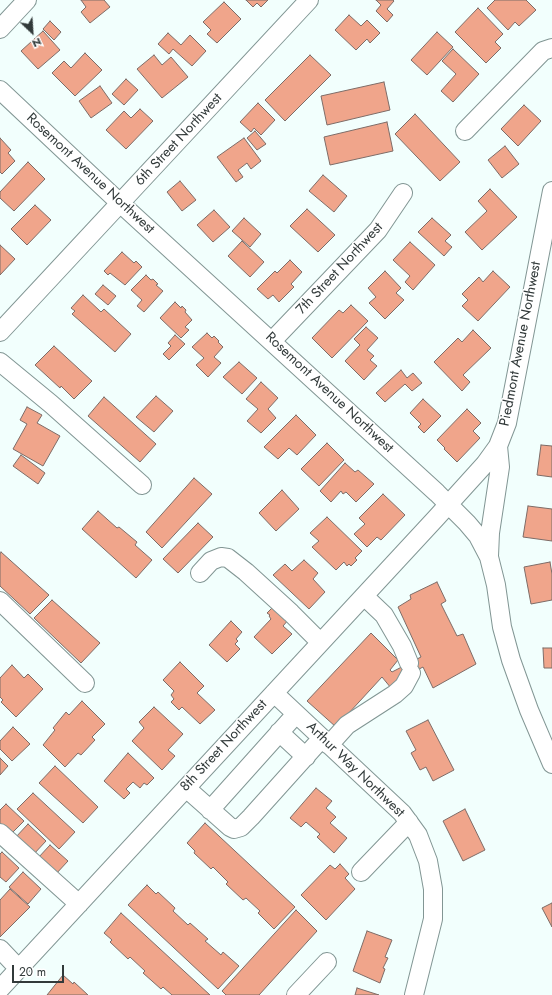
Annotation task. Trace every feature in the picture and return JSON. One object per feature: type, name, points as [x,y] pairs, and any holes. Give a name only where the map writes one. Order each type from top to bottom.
[{"type":"street","points":[[0,29],[27,0]]},
{"type":"street","name":"6th Street Northwest","points":[[0,332],[309,0]]},
{"type":"street","points":[[465,131],[543,51],[552,48]]},
{"type":"street","name":"Rosemont Avenue Northwest","points":[[0,90],[448,504],[478,536],[489,557],[496,585],[502,627],[511,660],[529,710],[552,764]]},
{"type":"street","name":"Piedmont Avenue Northwest","points":[[448,504],[485,464],[498,446],[508,423],[552,191]]},
{"type":"street","name":"7th Street Northwest","points":[[272,341],[378,230],[402,193]]},
{"type":"street","points":[[0,362],[51,404],[142,485]]},
{"type":"street","points":[[489,557],[490,533],[500,467],[498,446]]},
{"type":"street","name":"8th Street Northwest","points":[[0,989],[448,504]]},
{"type":"street","points":[[200,573],[211,561],[222,557],[228,558],[246,572],[320,642]]},
{"type":"street","points":[[186,788],[230,827],[234,829],[241,827],[252,817],[306,757],[347,725],[395,694],[404,686],[410,668],[402,646],[384,615],[364,596]]},
{"type":"street","points":[[0,601],[85,684]]},
{"type":"street","name":"Arthur Way Northwest","points":[[274,693],[402,813],[418,835],[425,854],[433,889],[433,919],[414,995]]},
{"type":"street","points":[[210,810],[296,714]]},
{"type":"street","points":[[280,732],[306,757]]},
{"type":"street","points":[[361,872],[408,822]]},
{"type":"street","points":[[0,833],[79,904]]},
{"type":"street","points":[[0,949],[19,969]]},
{"type":"street","points":[[296,995],[327,962]]},
{"type":"building","points":[[81,0],[104,0],[110,7],[90,23],[81,12],[86,7]]},
{"type":"building","points":[[246,0],[268,0],[261,7],[257,3],[253,7]]},
{"type":"building","points":[[376,0],[394,1],[387,9],[393,15],[387,22],[376,11],[381,5]]},
{"type":"building","points":[[495,0],[526,0],[536,10],[519,26],[515,22],[508,30],[487,8]]},
{"type":"building","points":[[224,2],[241,19],[217,43],[207,34],[211,30],[203,22]]},
{"type":"building","points":[[478,8],[503,34],[495,42],[501,48],[486,63],[455,32]]},
{"type":"building","points":[[349,15],[361,26],[367,20],[380,33],[370,43],[367,39],[356,50],[335,30]]},
{"type":"building","points":[[50,21],[61,32],[54,40],[43,29]]},
{"type":"building","points":[[43,31],[60,50],[38,69],[21,51]]},
{"type":"building","points":[[437,32],[453,47],[427,75],[411,60]]},
{"type":"building","points":[[168,33],[181,45],[190,35],[206,51],[192,66],[173,49],[169,54],[158,44]]},
{"type":"building","points":[[453,49],[479,74],[453,102],[441,91],[456,74],[442,61]]},
{"type":"building","points":[[85,53],[102,70],[75,96],[52,73],[64,61],[71,68]]},
{"type":"building","points":[[154,55],[162,65],[171,57],[188,77],[162,98],[137,69]]},
{"type":"building","points":[[310,55],[331,75],[285,121],[265,100]]},
{"type":"building","points":[[126,79],[138,90],[124,105],[112,94]]},
{"type":"building","points":[[384,82],[390,110],[327,125],[321,96]]},
{"type":"building","points":[[100,86],[112,103],[91,118],[79,101]]},
{"type":"building","points":[[258,103],[275,120],[261,135],[254,128],[251,132],[240,122]]},
{"type":"building","points":[[524,105],[541,121],[518,146],[501,129]]},
{"type":"building","points":[[140,109],[153,121],[126,149],[106,130],[124,111],[131,118]]},
{"type":"building","points":[[415,114],[460,162],[440,181],[395,134]]},
{"type":"building","points":[[387,122],[393,151],[330,165],[324,137]]},
{"type":"building","points":[[255,131],[266,144],[257,150],[247,138]]},
{"type":"building","points":[[0,138],[11,150],[8,153],[15,161],[2,174],[0,172]]},
{"type":"building","points":[[244,138],[261,161],[251,169],[247,163],[238,170],[243,177],[236,182],[217,157]]},
{"type":"building","points":[[505,146],[519,164],[502,178],[488,160]]},
{"type":"building","points":[[28,162],[45,179],[14,211],[0,198],[0,192]]},
{"type":"building","points":[[323,175],[347,196],[334,212],[309,191]]},
{"type":"building","points":[[180,181],[196,200],[182,211],[167,192]]},
{"type":"building","points":[[490,189],[517,217],[482,250],[465,232],[487,211],[478,201]]},
{"type":"building","points":[[35,205],[51,220],[27,245],[11,229]]},
{"type":"building","points":[[307,209],[335,235],[318,252],[290,226]]},
{"type":"building","points":[[214,210],[230,227],[213,242],[197,225]]},
{"type":"building","points":[[244,218],[261,234],[250,247],[232,231]]},
{"type":"building","points":[[432,218],[451,235],[445,241],[452,247],[444,256],[418,232]]},
{"type":"building","points":[[242,241],[264,262],[250,277],[228,256]]},
{"type":"building","points":[[410,242],[435,265],[413,290],[405,282],[410,276],[393,260]]},
{"type":"building","points":[[0,245],[15,259],[0,275]]},
{"type":"building","points":[[122,252],[134,263],[136,261],[142,267],[125,285],[110,273],[108,275],[104,271]]},
{"type":"building","points":[[290,260],[302,272],[291,284],[294,287],[279,302],[273,295],[268,299],[257,289],[275,271],[277,273]]},
{"type":"building","points":[[385,271],[401,288],[396,293],[404,300],[385,319],[369,303],[376,297],[368,288]]},
{"type":"building","points":[[493,271],[510,287],[478,321],[462,306],[468,300],[462,294],[479,277],[483,282]]},
{"type":"building","points":[[146,275],[151,280],[153,279],[158,284],[156,285],[163,291],[144,312],[137,306],[142,300],[131,290]]},
{"type":"building","points":[[103,285],[116,296],[108,305],[95,294]]},
{"type":"building","points":[[83,295],[101,312],[104,309],[131,334],[115,352],[72,314],[75,311],[71,308]]},
{"type":"building","points":[[175,302],[181,308],[182,306],[186,310],[185,312],[192,320],[185,327],[189,330],[181,338],[160,318]]},
{"type":"building","points":[[351,305],[368,321],[332,358],[312,338],[339,310],[343,313]]},
{"type":"building","points":[[366,327],[378,338],[367,350],[374,356],[370,360],[377,366],[364,380],[345,361],[360,345],[354,339]]},
{"type":"building","points":[[473,330],[491,348],[463,375],[470,382],[462,391],[434,362],[458,338],[462,342]]},
{"type":"building","points":[[207,333],[212,338],[214,336],[223,347],[214,357],[221,363],[208,377],[196,365],[204,358],[192,347]]},
{"type":"building","points":[[175,335],[185,344],[169,360],[163,354],[171,346],[168,343]]},
{"type":"building","points":[[54,346],[92,381],[74,399],[61,386],[60,388],[35,365]]},
{"type":"building","points":[[239,362],[257,378],[242,394],[223,377]]},
{"type":"building","points":[[401,370],[407,378],[413,373],[422,383],[412,391],[405,384],[385,402],[376,393]]},
{"type":"building","points":[[261,382],[278,398],[268,409],[276,418],[261,433],[247,421],[258,409],[246,399]]},
{"type":"building","points":[[156,396],[173,411],[154,432],[136,417]]},
{"type":"building","points":[[104,397],[156,444],[140,462],[88,416]]},
{"type":"building","points":[[423,399],[441,416],[424,433],[418,427],[421,424],[410,413]]},
{"type":"building","points":[[27,407],[42,415],[37,423],[60,436],[43,466],[13,449],[27,424],[20,420]]},
{"type":"building","points":[[467,409],[481,423],[473,431],[480,438],[457,462],[437,440]]},
{"type":"building","points":[[296,415],[316,435],[297,455],[289,448],[278,459],[264,447]]},
{"type":"building","points":[[327,443],[344,460],[319,486],[301,469]]},
{"type":"building","points":[[541,445],[552,446],[552,477],[537,475]]},
{"type":"building","points":[[21,455],[45,473],[38,484],[13,466]]},
{"type":"building","points":[[345,463],[355,472],[358,470],[374,484],[356,502],[346,492],[343,494],[341,491],[331,502],[320,491]]},
{"type":"building","points":[[194,478],[212,494],[162,548],[146,532]]},
{"type":"building","points":[[282,490],[299,509],[276,531],[259,513]]},
{"type":"building","points":[[383,494],[405,515],[381,540],[377,537],[367,547],[354,534],[365,524],[359,518]]},
{"type":"building","points":[[528,506],[552,509],[552,541],[523,537]]},
{"type":"building","points":[[98,511],[117,528],[119,527],[137,542],[135,545],[152,560],[136,578],[82,529]]},
{"type":"building","points":[[327,517],[362,551],[355,558],[357,560],[351,566],[349,564],[347,566],[344,562],[336,570],[312,547],[319,541],[310,533]]},
{"type":"building","points":[[198,523],[213,537],[178,573],[163,559]]},
{"type":"building","points":[[1,552],[49,595],[30,614],[0,586]]},
{"type":"building","points":[[304,560],[318,573],[313,579],[325,592],[309,609],[273,575],[285,564],[292,571]]},
{"type":"building","points":[[550,562],[552,574],[552,600],[531,604],[524,567]]},
{"type":"building","points":[[437,582],[446,601],[441,604],[457,636],[463,634],[476,664],[433,688],[423,667],[398,680],[391,688],[382,677],[336,727],[307,701],[371,633],[398,660],[390,670],[392,672],[421,657],[398,607],[411,599],[410,595]]},
{"type":"building","points":[[52,600],[100,643],[81,663],[34,618]]},
{"type":"building","points":[[274,606],[289,619],[283,626],[292,634],[272,654],[254,637],[271,619],[269,616],[270,615],[267,613]]},
{"type":"building","points":[[231,621],[242,632],[236,639],[238,641],[235,644],[240,649],[227,662],[209,645]]},
{"type":"building","points":[[543,648],[552,648],[552,668],[544,668]]},
{"type":"building","points":[[180,662],[204,686],[197,693],[215,710],[200,724],[182,707],[179,710],[171,702],[174,699],[171,695],[174,691],[163,680]]},
{"type":"building","points":[[12,665],[24,678],[28,674],[43,689],[16,717],[1,702],[3,700],[0,697],[0,678]]},
{"type":"building","points":[[82,701],[105,724],[92,737],[95,740],[81,755],[78,753],[65,767],[43,745],[55,730],[53,728],[66,712],[69,715]]},
{"type":"building","points":[[154,707],[183,734],[168,750],[175,756],[162,770],[132,741],[144,728],[139,722]]},
{"type":"building","points":[[428,720],[454,770],[433,781],[426,767],[420,770],[411,753],[416,750],[406,731]]},
{"type":"building","points":[[13,727],[30,744],[12,761],[0,749],[0,741]]},
{"type":"building","points":[[128,753],[154,778],[147,785],[144,783],[140,788],[133,782],[126,789],[130,793],[124,799],[104,781]]},
{"type":"building","points":[[0,758],[8,766],[0,775]]},
{"type":"building","points":[[55,766],[98,807],[83,823],[39,783]]},
{"type":"building","points":[[316,788],[332,801],[326,808],[336,817],[330,823],[347,838],[334,853],[317,837],[320,834],[306,822],[301,827],[290,818]]},
{"type":"building","points":[[33,793],[75,832],[59,849],[17,809]]},
{"type":"building","points":[[6,804],[24,821],[11,834],[0,824],[0,810]]},
{"type":"building","points":[[465,809],[485,850],[463,861],[443,821]]},
{"type":"building","points":[[205,823],[295,907],[274,929],[258,913],[260,911],[246,898],[243,900],[226,884],[228,882],[213,867],[211,869],[194,853],[195,851],[187,843]]},
{"type":"building","points":[[28,824],[46,841],[33,855],[15,838]]},
{"type":"building","points":[[50,845],[68,861],[55,875],[38,858]]},
{"type":"building","points":[[2,852],[19,868],[6,882],[0,877],[0,854]]},
{"type":"building","points":[[340,864],[349,874],[345,878],[355,889],[326,920],[301,895],[330,865],[335,869]]},
{"type":"building","points":[[23,872],[41,889],[28,904],[9,887]]},
{"type":"building","points":[[147,885],[156,894],[158,892],[175,908],[173,911],[188,925],[190,923],[208,939],[205,941],[221,955],[223,952],[239,966],[218,989],[128,905]]},
{"type":"building","points":[[10,889],[30,907],[0,937],[0,900]]},
{"type":"building","points":[[552,903],[552,927],[542,908]]},
{"type":"building","points":[[296,910],[317,931],[259,995],[226,995],[222,991]]},
{"type":"building","points":[[121,913],[210,995],[172,995],[163,987],[161,989],[143,973],[145,971],[130,957],[128,959],[110,942],[112,940],[104,933]]},
{"type":"building","points":[[367,931],[392,940],[385,957],[388,958],[383,968],[385,969],[380,983],[353,971]]},
{"type":"building","points":[[63,975],[73,984],[74,982],[88,995],[47,995]]},
{"type":"building","points":[[357,988],[379,995],[355,995]]}]
